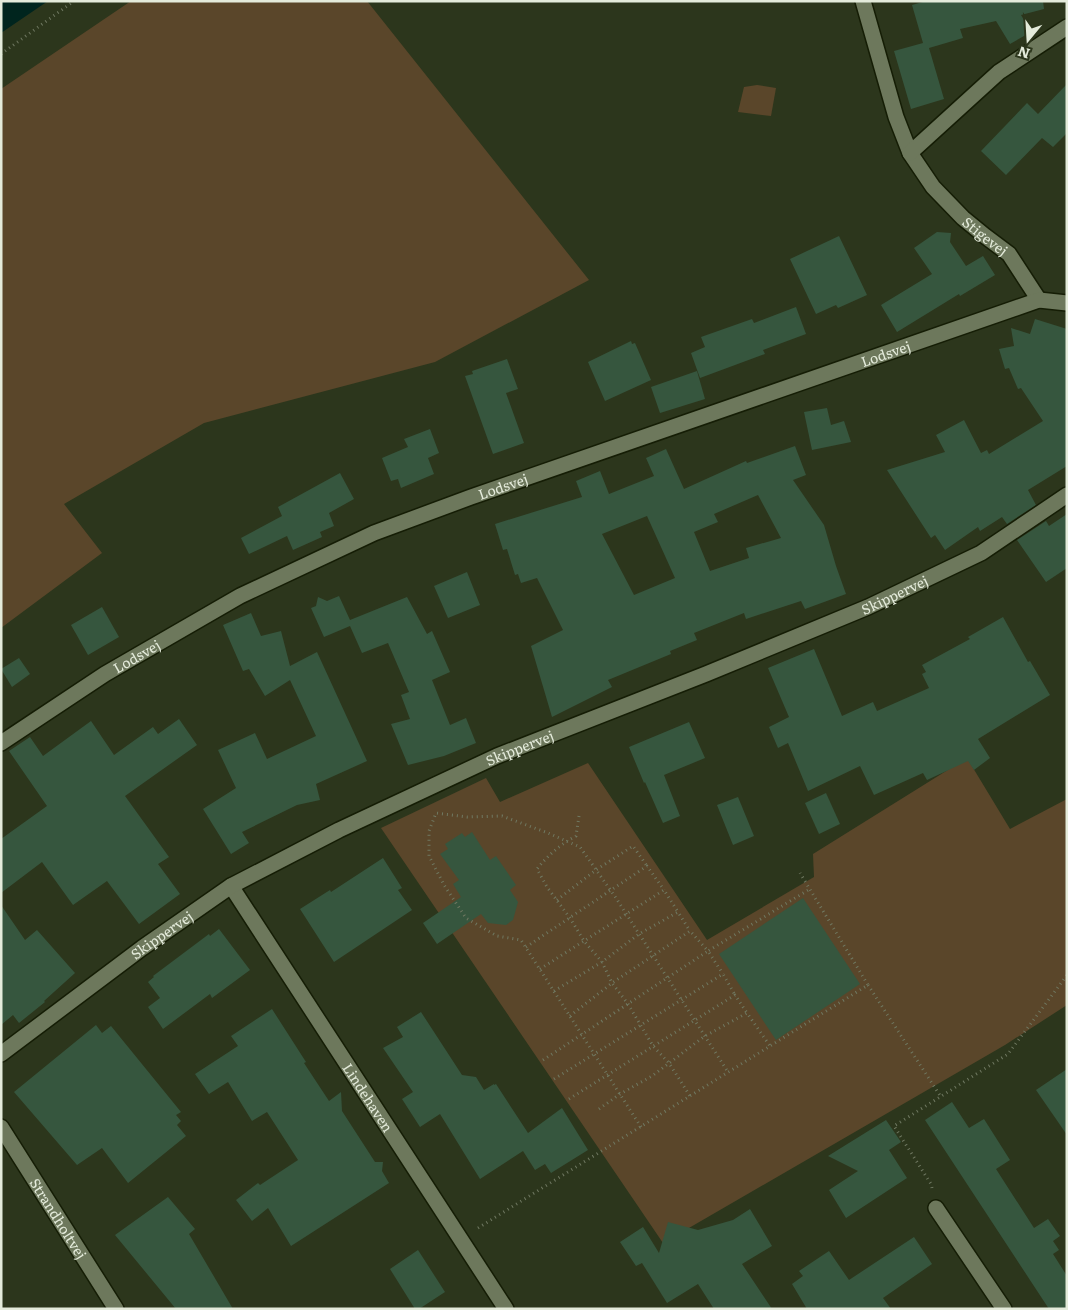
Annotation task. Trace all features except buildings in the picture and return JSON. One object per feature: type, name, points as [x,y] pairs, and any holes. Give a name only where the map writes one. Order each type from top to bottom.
[{"type":"street","name":"Stigevej","points":[[863,1],[896,117],[910,154],[932,187],[963,218],[1010,254],[1039,300]]},
{"type":"street","points":[[910,154],[999,72],[1067,27]]},
{"type":"street","points":[[1039,300],[1067,303]]},
{"type":"street","name":"Lodsvej","points":[[1,743],[105,674],[240,596],[374,533],[471,497],[1039,300]]},
{"type":"street","name":"Skippervej","points":[[1,1054],[142,948],[231,886],[339,830],[497,756],[706,674],[868,607],[981,553],[1067,495]]},
{"type":"street","name":"Lindehaven","points":[[231,886],[506,1309]]},
{"type":"street","name":"Strandholtvej","points":[[1,1127],[116,1309]]},
{"type":"street","points":[[936,1208],[1004,1309]]},
{"type":"path","points":[[1,54],[74,1]]},
{"type":"path","points":[[641,1127],[521,940],[497,936],[466,918],[455,902],[429,856],[429,831],[436,813],[467,817],[502,816],[580,847],[626,913],[728,1072]]},
{"type":"path","points":[[579,816],[576,836],[566,841],[545,859],[537,869],[547,887],[584,940],[602,962],[612,983],[642,1025],[653,1046],[669,1062],[690,1096]]},
{"type":"path","points":[[557,900],[596,870],[633,846],[690,931],[708,951],[734,994],[770,1046]]},
{"type":"path","points":[[526,947],[647,866]]},
{"type":"path","points":[[800,873],[868,986],[941,1097]]},
{"type":"path","points":[[543,1060],[708,951],[810,889]]},
{"type":"path","points":[[540,969],[664,890]]},
{"type":"path","points":[[554,991],[602,962],[639,934],[678,912]]},
{"type":"path","points":[[570,1016],[612,983],[690,931]]},
{"type":"path","points":[[554,1079],[723,974]]},
{"type":"path","points":[[936,1208],[931,1184],[894,1126],[1008,1054],[1067,975]]},
{"type":"path","points":[[461,1239],[868,986]]},
{"type":"path","points":[[569,1099],[734,994]]},
{"type":"path","points":[[599,1109],[620,1094],[652,1076],[705,1036],[747,1013]]},
{"type":"shaded area","points":[[131,1],[367,1],[589,280],[435,362],[204,423],[64,504],[102,553],[1,628],[1,89]]},
{"type":"shaded area","points":[[757,85],[776,88],[771,116],[738,112],[744,87]]},
{"type":"shaded area","points":[[967,758],[1010,829],[1067,799],[1067,1005],[1005,1045],[663,1243],[381,828],[486,778],[500,802],[588,763],[707,940],[814,877],[813,854]]},
{"type":"water","points":[[1,1],[48,1],[1,33]]}]
